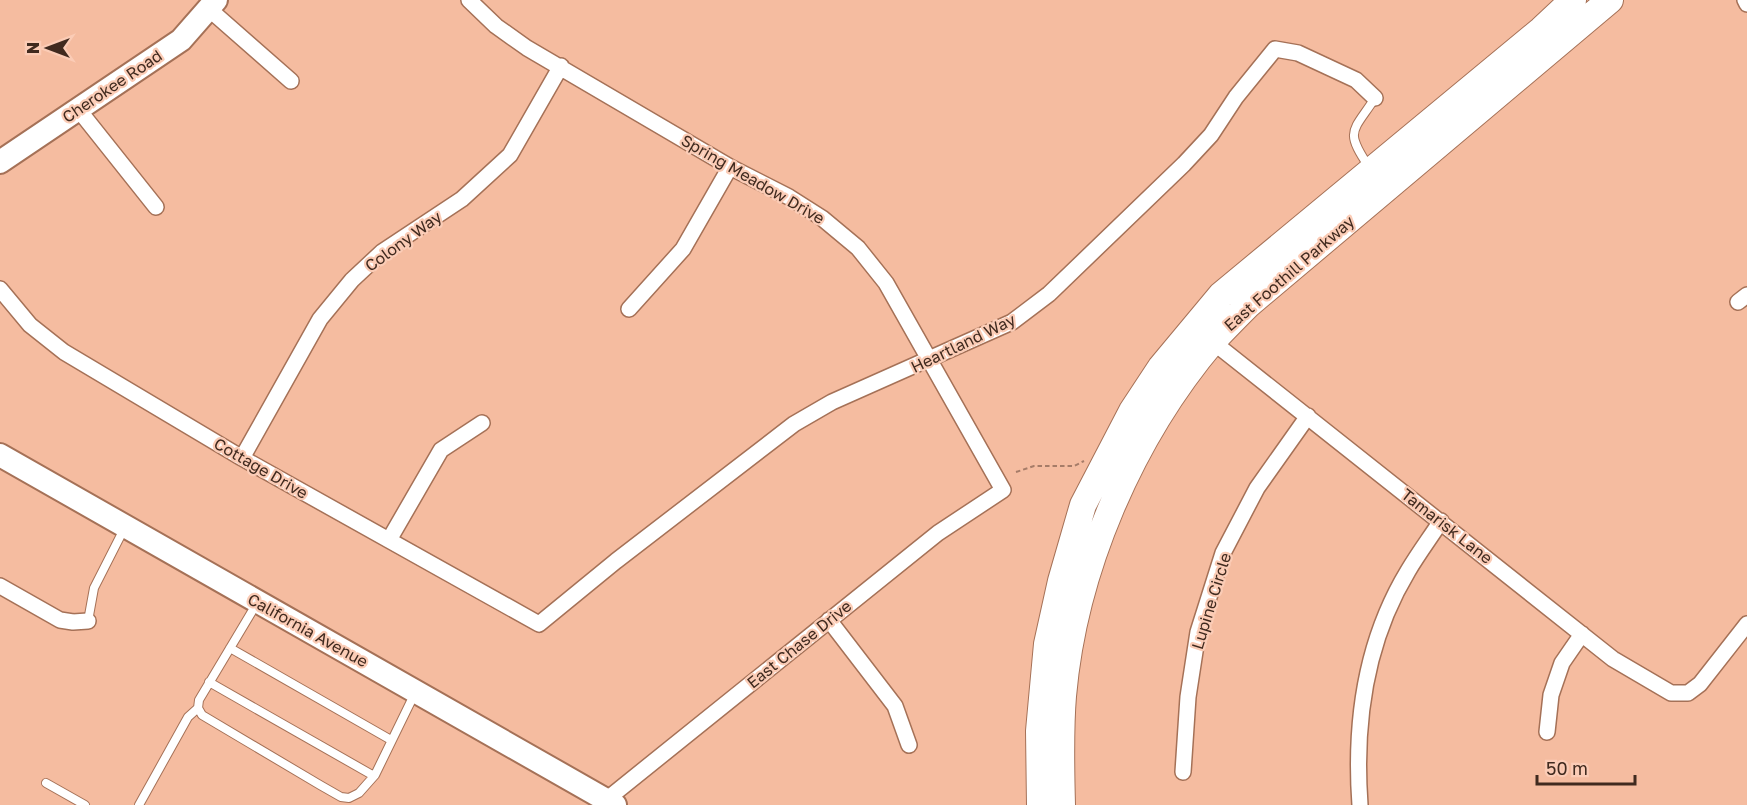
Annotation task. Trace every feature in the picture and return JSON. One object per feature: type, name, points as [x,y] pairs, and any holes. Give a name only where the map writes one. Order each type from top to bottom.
[{"type":"main road","name":"East Foothill Parkway","points":[[1040,805],[1039,731],[1047,644],[1061,580],[1083,505],[1132,411],[1168,358],[1221,295],[1541,30],[1573,0]]},
{"type":"main road","points":[[1541,30],[1567,19],[1590,0]]},
{"type":"main road","name":"East Foothill Parkway","points":[[1062,805],[1061,726],[1064,694],[1077,618],[1088,574],[1105,523],[1125,478],[1147,436],[1179,387],[1213,342],[1248,305],[1610,0]]},
{"type":"main road","name":"Cherokee Road","points":[[0,162],[181,40],[212,5]]},
{"type":"main road","points":[[1213,342],[1210,331],[1214,325],[1228,307],[1287,252],[1295,234]]},
{"type":"main road","name":"California Avenue","points":[[0,455],[416,691],[607,804]]},
{"type":"street","name":"Spring Meadow Drive","points":[[469,0],[496,26],[527,48],[730,167],[789,197],[822,218],[858,248],[886,283],[1003,490]]},
{"type":"street","points":[[1745,0],[1747,4]]},
{"type":"street","points":[[212,5],[291,81]]},
{"type":"street","name":"Heartland Way","points":[[538,624],[794,424],[832,402],[1012,322],[1049,294],[1211,135],[1236,97],[1275,49],[1298,52],[1356,80],[1375,98]]},
{"type":"street","name":"Colony Way","points":[[242,458],[320,319],[351,280],[382,252],[462,199],[510,155],[561,66]]},
{"type":"street","points":[[78,109],[156,207]]},
{"type":"street","points":[[629,309],[683,249],[730,167]]},
{"type":"street","name":"Cottage Drive","points":[[0,289],[30,325],[64,352],[242,458],[538,624]]},
{"type":"street","name":"Tamarisk Lane","points":[[1213,342],[1613,659],[1671,693],[1688,693],[1700,684],[1747,624]]},
{"type":"street","name":"Lupine Circle","points":[[1182,772],[1188,697],[1198,632],[1223,554],[1257,488],[1308,416]]},
{"type":"street","points":[[389,540],[441,450],[482,423]]},
{"type":"street","name":"East Chase Drive","points":[[607,804],[938,532],[1003,490]]},
{"type":"street","points":[[1360,805],[1359,724],[1364,686],[1372,652],[1389,608],[1408,571],[1441,521]]},
{"type":"street","points":[[0,586],[60,620],[88,621]]},
{"type":"street","points":[[829,620],[895,706],[909,745]]},
{"type":"street","points":[[1546,732],[1551,695],[1562,663],[1582,634]]},
{"type":"lane","points":[[1372,171],[1354,144],[1353,135],[1356,126],[1375,98]]},
{"type":"lane","points":[[88,621],[94,588],[125,526]]},
{"type":"lane","points":[[258,601],[209,682],[199,700],[198,708],[202,715],[341,797],[349,798],[359,793],[374,776],[416,691]]},
{"type":"lane","points":[[230,648],[391,740]]},
{"type":"lane","points":[[209,682],[374,776]]},
{"type":"lane","points":[[140,805],[188,717],[198,708]]},
{"type":"lane","points":[[46,783],[85,805]]},
{"type":"path","points":[[1016,472],[1034,465],[1074,466],[1090,459]]}]
